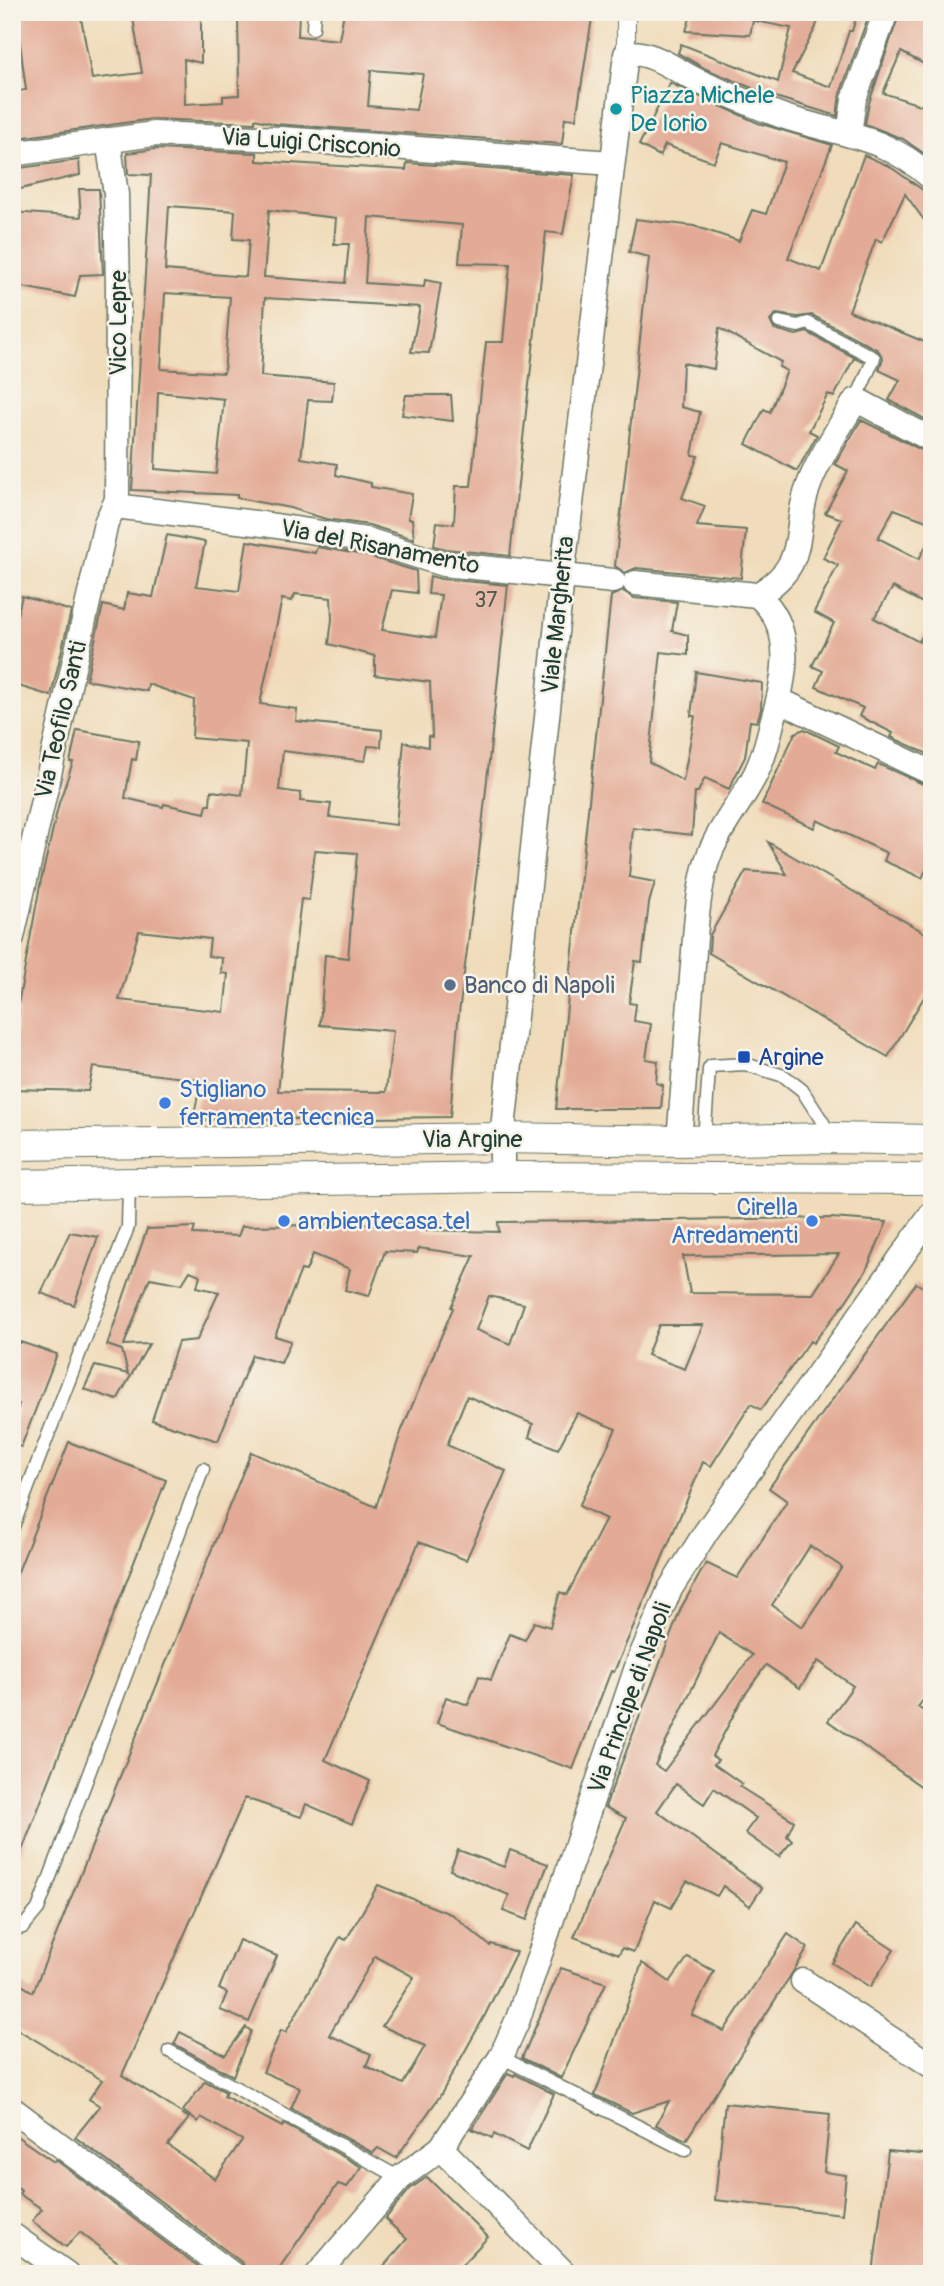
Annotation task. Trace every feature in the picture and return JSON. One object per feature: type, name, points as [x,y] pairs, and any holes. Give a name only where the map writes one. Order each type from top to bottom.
[{"type":"street","points":[[626,12],[626,54],[641,53],[702,83],[783,116],[886,146],[900,153],[932,178]]},
{"type":"street","points":[[849,134],[854,99],[886,12]]},
{"type":"street","name":"Viale Margherita","points":[[502,1177],[502,1138],[562,577],[626,54]]},
{"type":"street","name":"Via Luigi Crisconio","points":[[12,154],[154,134],[282,139],[612,163]]},
{"type":"street","name":"Vico Lepre","points":[[108,140],[116,194],[116,506]]},
{"type":"street","points":[[691,1141],[698,913],[704,869],[721,831],[756,774],[784,675],[785,644],[778,618],[769,605],[757,595],[774,586],[786,574],[794,560],[810,481],[856,400],[932,440]]},
{"type":"street","name":"Via del Risanamento","points":[[116,506],[367,540],[443,564],[757,595]]},
{"type":"street","name":"Via Teofilo Santi","points":[[12,937],[106,523],[116,506]]},
{"type":"street","points":[[779,700],[932,773]]},
{"type":"street","name":"Via Argine","points":[[15,1141],[502,1138],[691,1141],[833,1138],[932,1140]]},
{"type":"street","name":"Via Argine","points":[[12,1185],[502,1177],[932,1179]]},
{"type":"street","name":"Via Principe di Napoli","points":[[441,2148],[501,2057],[518,2019],[639,1661],[670,1589],[706,1532],[932,1214]]},
{"type":"street","points":[[803,1981],[932,2066]]},
{"type":"street","points":[[12,2109],[232,2274]]},
{"type":"street","points":[[318,2274],[400,2178],[441,2148],[565,2274]]},
{"type":"street","points":[[12,2235],[67,2274]]},
{"type":"lane","points":[[313,28],[314,12]]},
{"type":"lane","points":[[779,323],[798,326],[808,323],[874,358],[856,400]]},
{"type":"lane","points":[[691,1141],[711,1066],[745,1064],[784,1076],[802,1090],[833,1138]]},
{"type":"lane","points":[[12,1529],[128,1227],[129,1184]]},
{"type":"lane","points":[[12,1930],[23,1927],[38,1909],[203,1469]]},
{"type":"lane","points":[[169,2051],[400,2178]]},
{"type":"lane","points":[[501,2057],[685,2150]]},
{"type":"building","points":[[16,12],[80,12],[92,79],[142,73],[132,12],[201,12],[201,63],[184,59],[185,104],[223,102],[223,96],[239,95],[238,12],[299,12],[298,36],[339,40],[344,12],[405,12],[449,17],[449,12],[593,12],[576,119],[565,118],[562,144],[275,124],[255,119],[255,123],[152,119],[12,139],[12,92],[26,90]],"holes":[[[371,70],[423,74],[416,110],[368,106]]]},
{"type":"building","points":[[692,12],[755,12],[750,35],[686,31]]},
{"type":"building","points":[[756,12],[820,12],[816,27],[792,73],[831,87],[858,12],[870,12],[840,94],[837,116],[769,95],[706,69],[678,53],[681,44],[778,82],[791,28],[755,21]]},
{"type":"building","points":[[900,12],[932,12],[932,68],[901,52],[883,93],[932,109],[932,159],[903,139],[865,124],[869,103]]},
{"type":"building","points":[[670,83],[758,123],[832,145],[788,258],[821,271],[864,155],[889,166],[923,190],[932,193],[932,231],[905,194],[882,242],[876,239],[849,311],[932,345],[932,423],[889,400],[900,380],[879,370],[883,358],[878,350],[812,315],[798,317],[776,314],[770,321],[774,329],[796,335],[807,332],[863,362],[854,358],[834,397],[828,394],[809,431],[817,435],[797,471],[746,444],[764,409],[770,412],[787,371],[779,367],[781,362],[719,328],[714,369],[683,363],[681,407],[700,412],[692,455],[698,456],[682,498],[705,506],[697,526],[746,530],[741,578],[636,568],[625,573],[615,566],[649,257],[629,252],[636,219],[694,226],[739,241],[752,210],[766,214],[784,162],[722,143],[714,162],[665,145],[660,156],[639,145]]},
{"type":"building","points":[[155,149],[257,153],[257,161],[406,170],[407,163],[574,175],[563,234],[546,232],[510,556],[434,546],[437,522],[454,524],[456,486],[471,486],[486,342],[503,342],[510,264],[459,263],[462,225],[369,217],[365,283],[424,287],[425,280],[441,283],[429,353],[411,352],[420,307],[265,298],[261,376],[334,382],[332,401],[308,400],[301,458],[337,464],[336,475],[371,483],[371,487],[412,494],[408,519],[412,519],[414,539],[369,525],[326,519],[290,508],[237,498],[237,495],[132,490],[151,175],[128,174],[127,153]],"holes":[[[169,206],[235,211],[233,239],[249,240],[246,277],[165,270]],[[269,210],[336,218],[334,244],[349,244],[345,283],[264,277]],[[165,293],[230,297],[224,373],[161,369]],[[158,392],[224,399],[216,474],[155,469]]]},
{"type":"building","points":[[79,160],[80,175],[12,191],[12,169]]},
{"type":"building","points":[[79,189],[99,189],[103,274],[80,275],[75,297],[12,285],[12,212],[81,217]]},
{"type":"building","points":[[406,395],[451,395],[453,421],[402,415]]},
{"type":"building","points":[[861,420],[932,455],[932,523],[894,509],[878,538],[919,559],[932,535],[932,608],[893,587],[874,618],[919,642],[932,617],[932,756],[891,737],[893,733],[859,716],[863,708],[816,687],[823,671],[812,666],[834,623],[814,612],[838,565],[823,558],[842,519],[825,513],[848,471],[835,464]]},
{"type":"building","points":[[167,535],[205,542],[196,586],[239,591],[247,541],[315,553],[317,547],[364,555],[416,571],[417,593],[392,590],[382,630],[435,638],[441,595],[428,594],[430,576],[508,585],[458,1021],[450,1117],[193,1120],[201,1080],[93,1067],[88,1091],[12,1089],[17,1010],[41,880],[59,803],[73,762],[70,762],[77,730],[139,741],[136,760],[132,759],[125,798],[205,813],[207,805],[210,805],[211,791],[242,795],[247,743],[192,738],[194,700],[148,684],[147,691],[86,680],[103,605],[124,610],[127,593],[153,597]],"holes":[[[295,594],[331,598],[329,644],[375,656],[375,675],[430,682],[432,737],[428,736],[428,747],[404,742],[396,825],[329,817],[331,804],[300,801],[301,793],[279,790],[283,751],[365,761],[368,746],[381,747],[382,730],[296,721],[297,709],[260,704],[282,599],[292,601]],[[315,850],[357,853],[348,958],[325,955],[320,1025],[393,1031],[386,1092],[278,1091],[301,899],[309,900]],[[139,931],[210,939],[208,956],[222,958],[221,973],[228,974],[224,1012],[119,1000]]]},
{"type":"building","points":[[623,591],[634,598],[677,602],[672,631],[688,635],[688,655],[661,652],[649,762],[683,781],[695,716],[691,716],[696,672],[762,683],[761,709],[757,722],[750,721],[745,757],[729,789],[705,778],[698,792],[695,792],[692,835],[633,828],[629,877],[655,882],[649,903],[642,962],[635,961],[629,1003],[636,1004],[634,1021],[651,1024],[646,1059],[658,1061],[656,1083],[663,1085],[661,1109],[556,1109],[611,596]]},
{"type":"building","points":[[22,596],[71,611],[51,696],[12,684],[12,635]]},
{"type":"building","points":[[804,729],[839,746],[836,752],[875,770],[878,764],[932,788],[932,859],[922,878],[884,861],[887,853],[817,820],[814,828],[762,804],[795,733]]},
{"type":"building","points":[[768,842],[932,937],[932,984],[888,1057],[709,953],[710,935],[746,871],[787,874]]},
{"type":"building","points":[[831,1218],[887,1222],[866,1271],[844,1304],[813,1343],[810,1341],[761,1410],[751,1404],[711,1466],[703,1462],[614,1672],[611,1671],[573,1769],[437,1723],[446,1697],[468,1705],[479,1676],[491,1680],[510,1634],[525,1640],[534,1622],[550,1627],[560,1592],[567,1595],[606,1519],[579,1506],[616,1429],[577,1413],[558,1449],[529,1437],[533,1424],[467,1396],[447,1445],[506,1471],[466,1560],[419,1542],[325,1760],[370,1781],[352,1824],[306,1804],[301,1817],[245,1798],[122,2075],[189,2118],[168,2145],[215,2179],[242,2140],[201,2117],[198,2122],[183,2111],[205,2081],[226,2092],[224,2096],[282,2127],[284,2124],[362,2167],[347,2187],[338,2184],[275,2274],[247,2274],[241,2262],[75,2137],[100,2106],[89,2099],[102,2080],[12,2026],[12,1979],[33,1992],[251,1452],[376,1507],[401,1432],[474,1256],[419,1248],[417,1253],[385,1251],[369,1296],[345,1290],[350,1269],[313,1254],[306,1271],[301,1270],[275,1336],[291,1341],[281,1363],[252,1355],[218,1441],[152,1420],[178,1342],[197,1340],[219,1292],[197,1287],[200,1275],[190,1271],[182,1284],[150,1278],[124,1345],[149,1344],[117,1400],[84,1389],[95,1366],[128,1374],[122,1350],[107,1345],[147,1229],[195,1227],[193,1234],[238,1236],[242,1226],[387,1224],[422,1226],[423,1230],[499,1232],[498,1222]],"holes":[[[839,1254],[813,1294],[690,1293],[683,1256]],[[489,1296],[524,1304],[510,1344],[476,1330]],[[659,1325],[703,1325],[685,1369],[647,1355]]]},
{"type":"building","points":[[70,1232],[98,1237],[74,1305],[41,1293]]},
{"type":"building","points":[[916,1283],[932,1292],[932,1688],[918,1707],[932,1717],[932,1794],[828,1721],[853,1686],[818,1661],[800,1688],[766,1665],[742,1699],[712,1756],[718,1760],[714,1764],[742,1784],[740,1787],[794,1821],[787,1836],[792,1841],[779,1857],[745,1833],[756,1818],[714,1788],[704,1804],[676,1784],[657,1811],[762,1888],[750,1906],[723,1886],[717,1896],[687,1881],[671,1908],[655,1900],[634,1952],[622,1948],[619,1954],[574,1937],[626,1818],[605,1807],[681,1608],[706,1563],[737,1578],[787,1501],[769,1488]],"holes":[[[810,1546],[842,1567],[802,1627],[772,1605]],[[719,1633],[752,1655],[664,1771],[655,1765]]]},
{"type":"building","points":[[20,1342],[57,1354],[21,1447],[12,1444],[12,1431],[19,1404],[12,1402],[12,1359]]},
{"type":"building","points":[[69,1442],[166,1480],[14,1871],[12,1587]]},
{"type":"building","points":[[458,1850],[504,1867],[510,1850],[548,1864],[527,1920],[503,1911],[509,1895],[450,1870]]},
{"type":"building","points":[[378,1885],[453,1915],[490,1946],[491,1944],[516,1952],[440,2096],[396,2158],[378,2148],[373,2153],[291,2108],[300,2088],[263,2072],[281,2030],[286,2032],[340,1937],[346,1940]],"holes":[[[375,1956],[414,1977],[382,2026],[425,2046],[403,2084],[366,2066],[371,2054],[329,2035]]]},
{"type":"building","points":[[856,1925],[894,1950],[870,1987],[832,1963]]},
{"type":"building","points":[[788,1934],[808,1948],[686,2140],[656,2125],[669,2101],[632,2113],[595,2095],[642,1963],[670,1982],[688,1957],[714,1971],[692,2015],[724,2031]]},
{"type":"building","points":[[239,1940],[277,1956],[249,2022],[220,2010],[227,1993],[219,1989]]},
{"type":"building","points":[[561,1968],[606,1983],[561,2078],[522,2058]]},
{"type":"building","points":[[246,2027],[251,2031],[233,2076],[174,2044],[180,2032],[225,2055]]},
{"type":"building","points":[[508,2073],[554,2094],[527,2151],[494,2134],[492,2138],[472,2129]]},
{"type":"building","points":[[725,2103],[830,2114],[824,2172],[846,2175],[842,2214],[715,2200]]},
{"type":"building","points":[[12,2133],[54,2162],[56,2160],[207,2274],[133,2274],[80,2232],[66,2247],[32,2221],[42,2209],[19,2194],[21,2191],[12,2182]]},
{"type":"building","points":[[888,2151],[932,2155],[932,2274],[873,2274]]},
{"type":"building","points":[[427,2177],[488,2237],[453,2274],[377,2274],[407,2239],[385,2219],[410,2189]]},
{"type":"place","name":"Piazza Michele De Iorio","points":[[616,109]]},
{"type":"place","name":"Banco di Napoli","points":[[450,985]]},
{"type":"place","name":"Argine","points":[[744,1057]]},
{"type":"place","name":"Stigliano ferramenta tecnica","points":[[165,1103]]},
{"type":"place","name":"ambientecasa.tel","points":[[284,1221]]},
{"type":"place","name":"Cirella Arredamenti","points":[[812,1221]]}]
